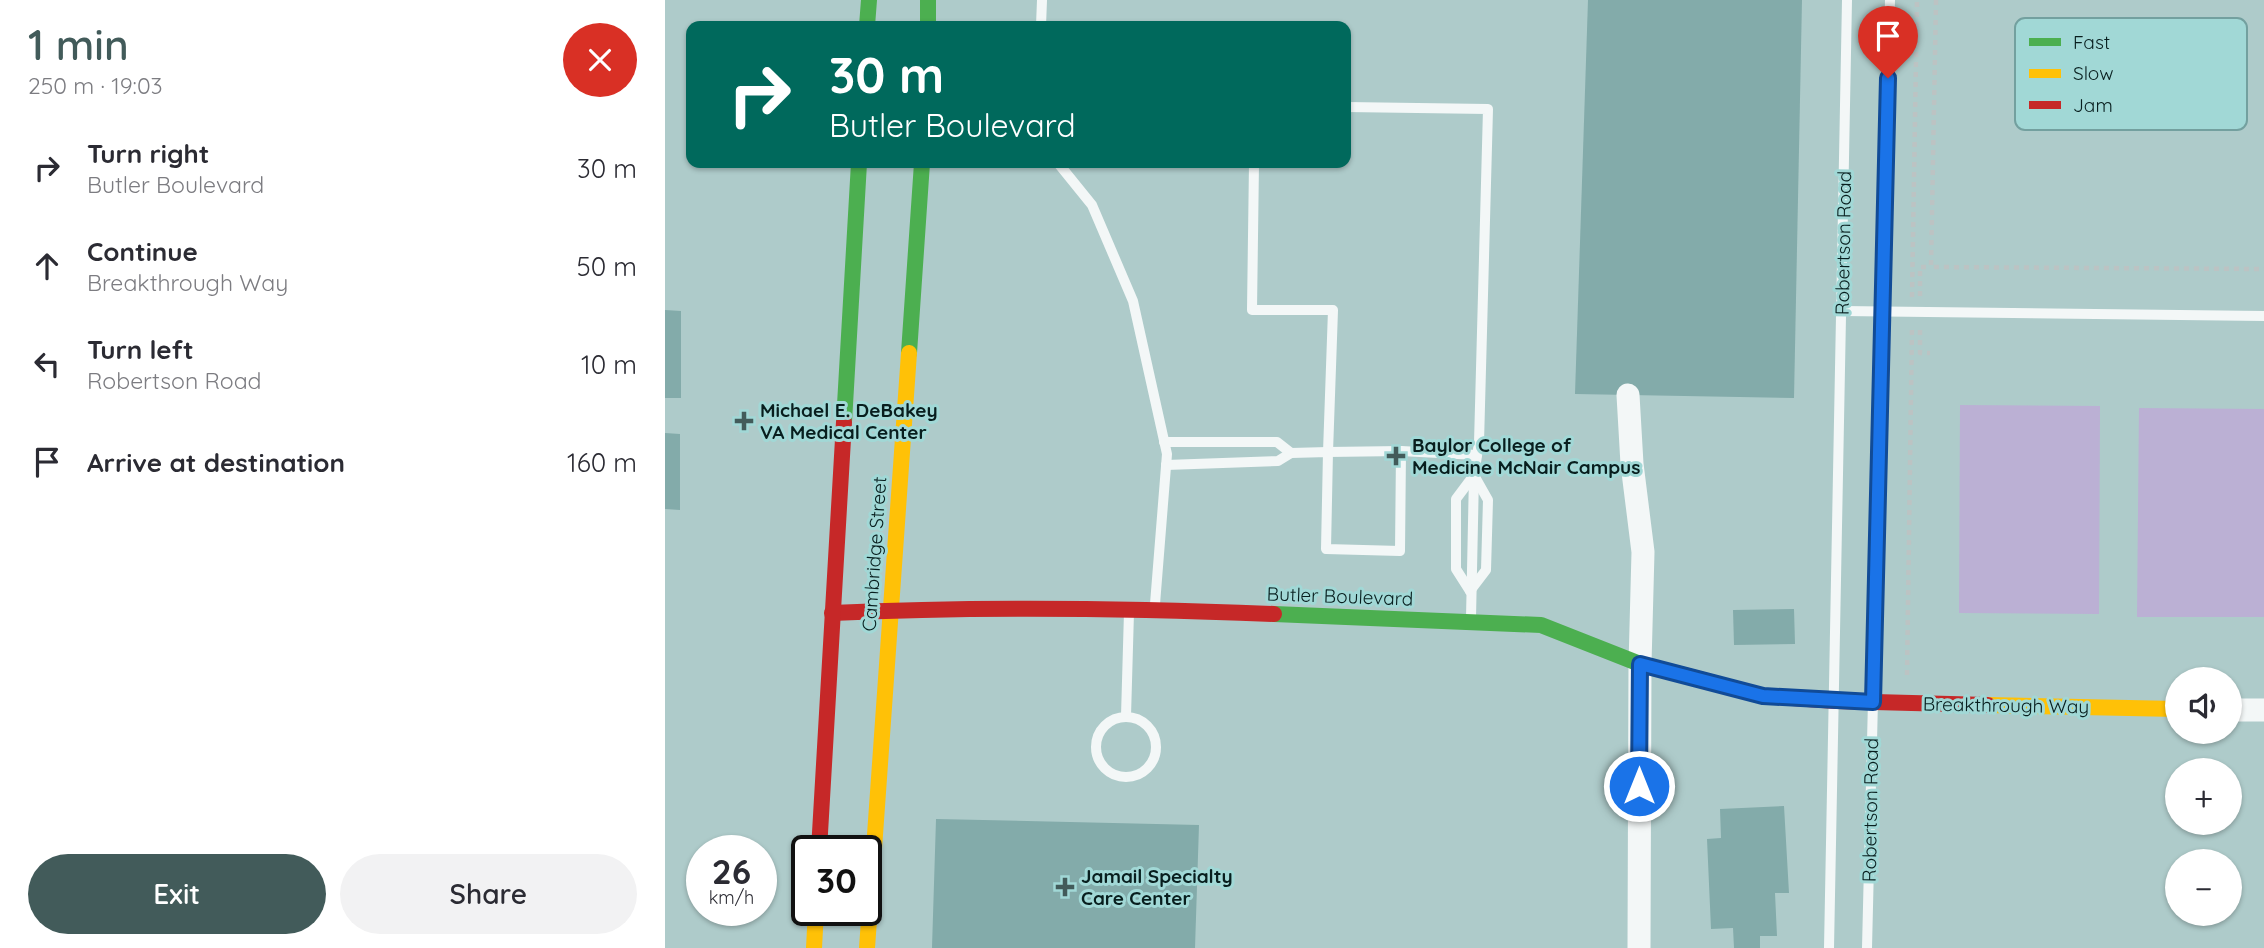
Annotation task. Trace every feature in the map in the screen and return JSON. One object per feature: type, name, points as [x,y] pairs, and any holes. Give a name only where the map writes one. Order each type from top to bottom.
[{"type":"street","points":[[867,21],[869,0]]},
{"type":"street","points":[[928,0],[928,21]]},
{"type":"street","name":"Cambridge Street","points":[[820,835],[859,168]]},
{"type":"street","name":"Cambridge Street","points":[[867,948],[922,168]]},
{"type":"street","points":[[1628,395],[1632,464],[1643,552],[1639,948]]},
{"type":"street","name":"Butler Boulevard","points":[[832,613],[891,610],[1155,609],[1541,625],[1640,664],[1763,696],[1836,701]]},
{"type":"street","name":"Breakthrough Way","points":[[1836,701],[2165,709]]},
{"type":"street","points":[[2242,710],[2264,710]]},
{"type":"street","points":[[814,948],[815,926]]},
{"type":"lane","points":[[1041,21],[1042,0]]},
{"type":"lane","name":"Robertson Road","points":[[1829,948],[1836,701],[1847,0]]},
{"type":"lane","name":"Robertson Road","points":[[1867,948],[1890,0]]},
{"type":"lane","points":[[1351,107],[1487,109],[1471,622]]},
{"type":"lane","points":[[1062,168],[1092,205],[1133,301],[1167,454],[1155,609]]},
{"type":"lane","points":[[1254,168],[1252,310],[1333,310],[1326,549],[1400,551],[1401,451]]},
{"type":"lane","points":[[1842,311],[2264,316]]},
{"type":"lane","points":[[1164,442],[1277,442],[1291,453]]},
{"type":"lane","points":[[1166,465],[1278,461],[1291,453],[1401,451],[1477,455]]},
{"type":"lane","points":[[1470,591],[1456,569],[1456,499],[1474,475]]},
{"type":"lane","points":[[1125,716],[1130,609]]},
{"type":"lane","points":[[1125,716],[1145,723],[1156,740],[1156,750],[1147,769],[1128,777],[1110,773],[1102,766],[1096,748],[1101,730],[1116,718],[1125,716]]},
{"type":"path","points":[[1907,683],[1916,0]]},
{"type":"path","points":[[1936,0],[1931,267],[2264,269]]},
{"type":"shaded area","points":[[1960,405],[2100,406],[2099,614],[1959,613]]},
{"type":"shaded area","points":[[2139,408],[2264,409],[2264,617],[2137,617]]},
{"type":"building","points":[[1588,0],[1802,0],[1794,398],[1575,394]]},
{"type":"building","points":[[665,310],[681,311],[681,398],[665,398]]},
{"type":"building","points":[[665,433],[680,434],[680,510],[665,509]]},
{"type":"building","points":[[1794,609],[1795,644],[1734,645],[1733,610]]},
{"type":"building","points":[[1784,806],[1789,893],[1775,893],[1777,936],[1760,936],[1760,948],[1734,948],[1733,928],[1711,929],[1707,839],[1721,838],[1720,809]]},
{"type":"building","name":"Jamail Specialty Care Center","points":[[936,819],[1199,825],[1195,948],[932,948]]},
{"type":"traffic: fast","points":[[867,21],[869,0]]},
{"type":"traffic: fast","points":[[928,0],[928,21]]},
{"type":"traffic: fast","points":[[844,422],[859,168]]},
{"type":"traffic: fast","points":[[909,353],[922,168]]},
{"type":"traffic: fast","points":[[1274,614],[1541,625],[1640,664],[1684,675]]},
{"type":"traffic: slow","points":[[867,948],[909,353]]},
{"type":"traffic: slow","points":[[1988,705],[2165,709]]},
{"type":"traffic: slow","points":[[814,948],[815,926]]},
{"type":"traffic: jam","points":[[820,835],[844,422]]},
{"type":"traffic: jam","points":[[832,613],[1053,609],[1274,614]]},
{"type":"traffic: jam","points":[[1684,675],[1763,696],[1988,705]]},
{"type":"place","name":"Michael E. DeBakey VA Medical Center","points":[[744,421]]},
{"type":"place","name":"Baylor College of Medicine McNair Campus","points":[[1396,456]]},
{"type":"place","name":"Jamail Specialty Care Center","points":[[1065,887]]},
{"type":"route","points":[[1639,786],[1640,664],[1763,696],[1873,702],[1888,78]]}]
